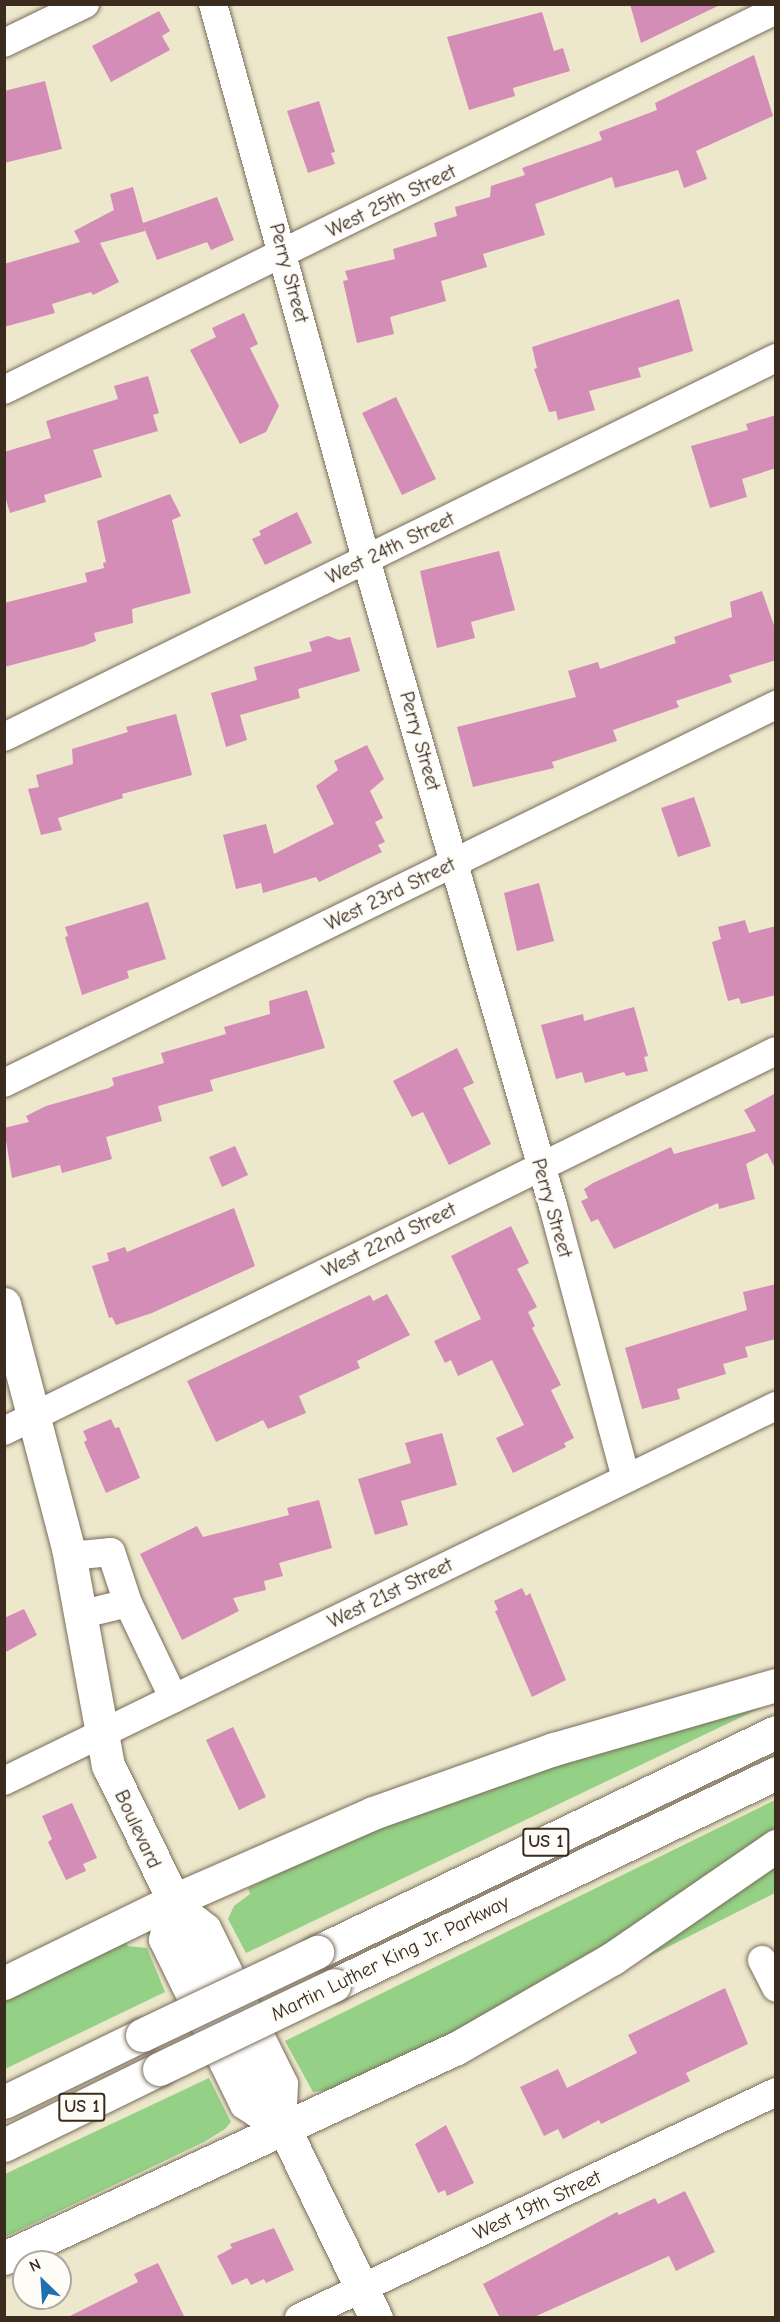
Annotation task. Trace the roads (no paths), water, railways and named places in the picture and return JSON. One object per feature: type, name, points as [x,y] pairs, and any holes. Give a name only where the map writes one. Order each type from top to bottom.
[{"type":"main road","name":"Boulevard","points":[[4,1304],[70,1556],[99,1735],[108,1765],[282,2130],[376,2318]]},
{"type":"main road","points":[[4,1983],[172,1901],[312,1838],[432,1791],[554,1749],[776,1685]]},
{"type":"main road","name":"Martin Luther King Jr. Parkway","points":[[4,2102],[776,1732]]},
{"type":"main road","name":"Martin Luther King Jr. Parkway","points":[[4,2145],[776,1773]]},
{"type":"main road","points":[[4,2258],[455,2049],[542,2001],[678,1915],[776,1846]]},
{"type":"street","points":[[4,43],[84,4]]},
{"type":"street","name":"Perry Street","points":[[213,4],[284,253],[366,559],[456,862],[626,1478]]},
{"type":"street","name":"West 25th Street","points":[[4,390],[775,8]]},
{"type":"street","name":"West 24th Street","points":[[4,737],[776,358]]},
{"type":"street","name":"West 23rd Street","points":[[4,1083],[776,705]]},
{"type":"street","name":"West 22nd Street","points":[[4,1431],[540,1165],[776,1051]]},
{"type":"street","name":"West 21st Street","points":[[4,1781],[776,1406]]},
{"type":"street","points":[[70,1556],[111,1552],[128,1603],[174,1699]]},
{"type":"street","points":[[80,1615],[128,1603]]},
{"type":"street","points":[[762,1960],[776,1988]]},
{"type":"street","name":"West 19th Street","points":[[299,2318],[776,2092]]}]
